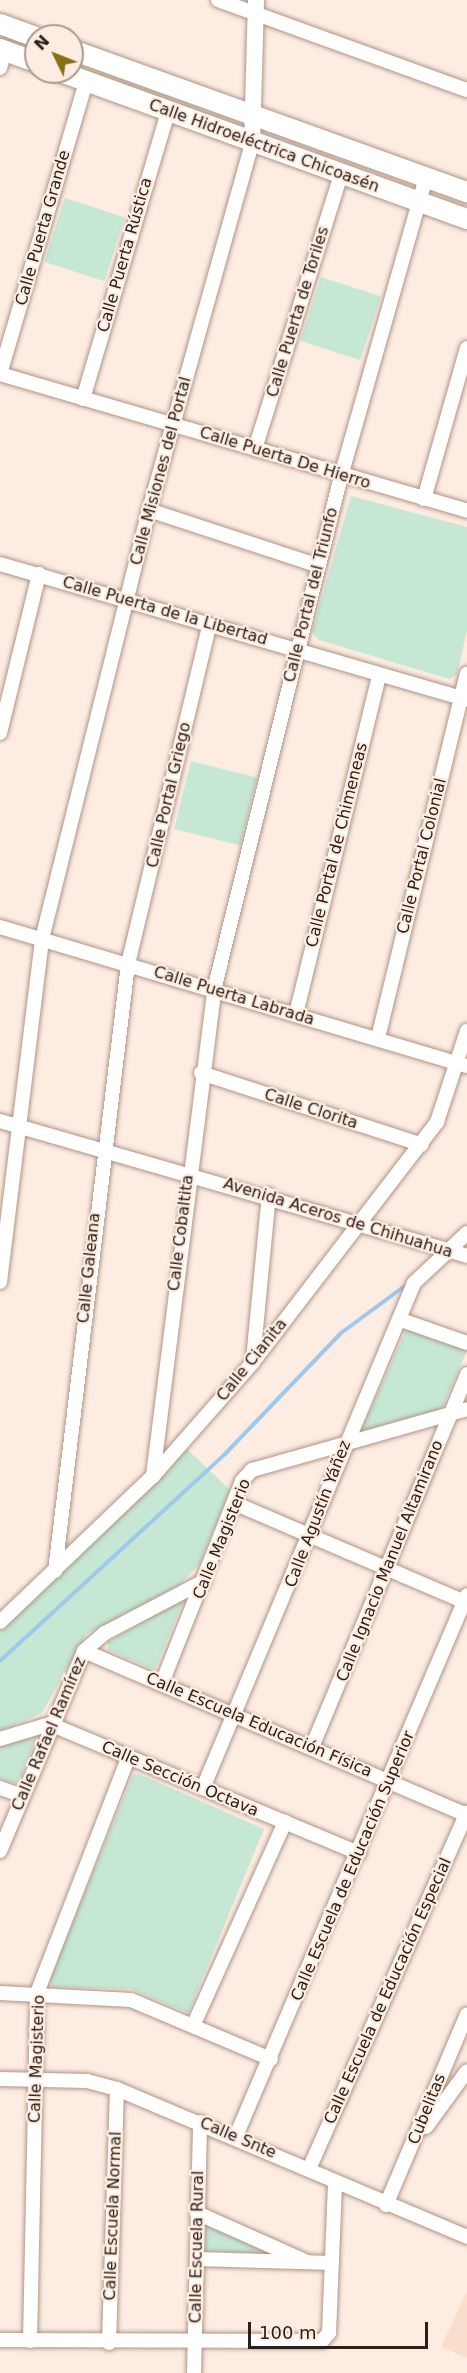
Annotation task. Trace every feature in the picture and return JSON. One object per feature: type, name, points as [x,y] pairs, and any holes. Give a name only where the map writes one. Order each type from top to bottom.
[{"type":"main road","points":[[0,24],[24,33]]},
{"type":"main road","name":"Calle Hidroeléctrica Chicoasén","points":[[84,54],[467,192]]},
{"type":"main road","points":[[2,56],[24,60]]},
{"type":"main road","name":"Calle Hidroeléctrica Chicoasén","points":[[86,81],[252,144],[467,219]]},
{"type":"street","points":[[218,0],[256,7],[467,90]]},
{"type":"street","name":"Calle Misiones del Portal","points":[[0,1282],[42,939],[149,510],[252,144],[256,7]]},
{"type":"street","name":"Calle Puerta Grande","points":[[0,374],[86,81]]},
{"type":"street","name":"Calle Puerta Rústica","points":[[83,399],[168,112]]},
{"type":"street","name":"Calle Puerta de Toriles","points":[[255,449],[341,175]]},
{"type":"street","name":"Calle Portal del Triunfo","points":[[214,990],[341,476],[426,178]]},
{"type":"street","points":[[424,499],[467,348]]},
{"type":"street","name":"Calle Puerta De Hierro","points":[[0,374],[341,476],[467,511]]},
{"type":"street","points":[[149,510],[319,566]]},
{"type":"street","name":"Calle Puerta de la Libertad","points":[[0,564],[464,699]]},
{"type":"street","points":[[0,733],[39,574]]},
{"type":"street","name":"Calle Portal Griego","points":[[128,964],[209,626]]},
{"type":"street","name":"Calle Portal Colonial","points":[[378,1038],[464,699],[467,674]]},
{"type":"street","name":"Calle Portal de Chimeneas","points":[[296,1014],[379,675]]},
{"type":"street","name":"Calle Puerta Labrada","points":[[0,927],[463,1065]]},
{"type":"street","name":"Calle Galeana","points":[[56,1571],[103,1149],[128,964]]},
{"type":"street","name":"Calle Cobaltita","points":[[153,1476],[188,1173],[214,990]]},
{"type":"street","name":"Calle Cianita","points":[[0,1622],[153,1476],[253,1362],[358,1222],[422,1145],[448,1100],[463,1065],[467,1031]]},
{"type":"street","name":"Calle Clorita","points":[[201,1073],[422,1145]]},
{"type":"street","name":"Avenida Aceros de Chihuahua","points":[[0,1121],[270,1195],[467,1256]]},
{"type":"street","points":[[253,1362],[270,1195]]},
{"type":"street","name":"Calle Agustín Yáñez","points":[[203,1788],[237,1714],[311,1535],[345,1444],[418,1277],[467,1233]]},
{"type":"street","points":[[401,1320],[467,1343]]},
{"type":"street","name":"Calle Ignacio Manuel Altamirano","points":[[312,1747],[388,1569],[467,1374]]},
{"type":"street","name":"Calle Magisterio","points":[[162,1683],[234,1503],[252,1470],[467,1409]]},
{"type":"street","points":[[234,1503],[466,1600]]},
{"type":"street","points":[[84,1651],[105,1633],[204,1581]]},
{"type":"street","name":"Calle Escuela de Educación Superior","points":[[236,2136],[271,2059],[466,1600]]},
{"type":"street","name":"Calle Escuela Educación Física","points":[[84,1651],[237,1714],[467,1814]]},
{"type":"street","name":"Calle Rafael Ramírez","points":[[0,1851],[50,1724],[84,1651]]},
{"type":"street","points":[[0,1739],[50,1724]]},
{"type":"street","name":"Calle Sección Octava","points":[[50,1724],[358,1853]]},
{"type":"street","name":"Calle Magisterio","points":[[30,2341],[37,1993],[128,1758]]},
{"type":"street","points":[[0,1788],[23,1796]]},
{"type":"street","name":"Calle Escuela de Educación Especial","points":[[309,2169],[467,1814]]},
{"type":"street","points":[[193,2026],[285,1822]]},
{"type":"street","points":[[0,1993],[37,1993],[131,2000],[271,2059]]},
{"type":"street","name":"Cubelitas","points":[[387,2205],[466,2016]]},
{"type":"street","points":[[412,2146],[467,2070]]},
{"type":"street","name":"Calle Snte","points":[[0,2079],[36,2079],[117,2089],[236,2136],[387,2205],[467,2237]]},
{"type":"street","name":"Calle Escuela Normal","points":[[109,2343],[117,2089]]},
{"type":"street","name":"Calle Escuela Rural","points":[[194,2373],[200,2122]]},
{"type":"street","points":[[0,2340],[195,2344],[318,2342],[328,2333],[335,2182]]},
{"type":"street","points":[[197,2212],[309,2263]]},
{"type":"street","points":[[197,2259],[332,2263]]},
{"type":"shaded area","points":[[467,2291],[467,2358],[441,2347]]},
{"type":"green space","points":[[65,198],[125,217],[104,281],[44,262]]},
{"type":"green space","points":[[321,277],[381,296],[360,360],[300,341]]},
{"type":"green space","points":[[351,496],[467,527],[467,630],[457,675],[449,679],[319,640],[312,632]]},
{"type":"green space","points":[[191,761],[257,777],[240,845],[174,829]]},
{"type":"green space","points":[[408,1326],[467,1350],[441,1411],[365,1433],[362,1429]]},
{"type":"green space","points":[[185,1447],[230,1490],[200,1563],[174,1591],[86,1634],[42,1713],[0,1731],[0,1626]]},
{"type":"green space","points":[[185,1597],[155,1670],[108,1650],[108,1642]]},
{"type":"green space","points":[[39,1732],[18,1784],[0,1779],[0,1747]]},
{"type":"green space","points":[[139,1774],[264,1829],[188,2013],[131,1989],[53,1987],[49,1980],[133,1775]]},
{"type":"green space","points":[[206,2225],[281,2254],[205,2251]]},
{"type":"waterway","points":[[0,1661],[225,1454],[341,1333],[405,1286]]}]
